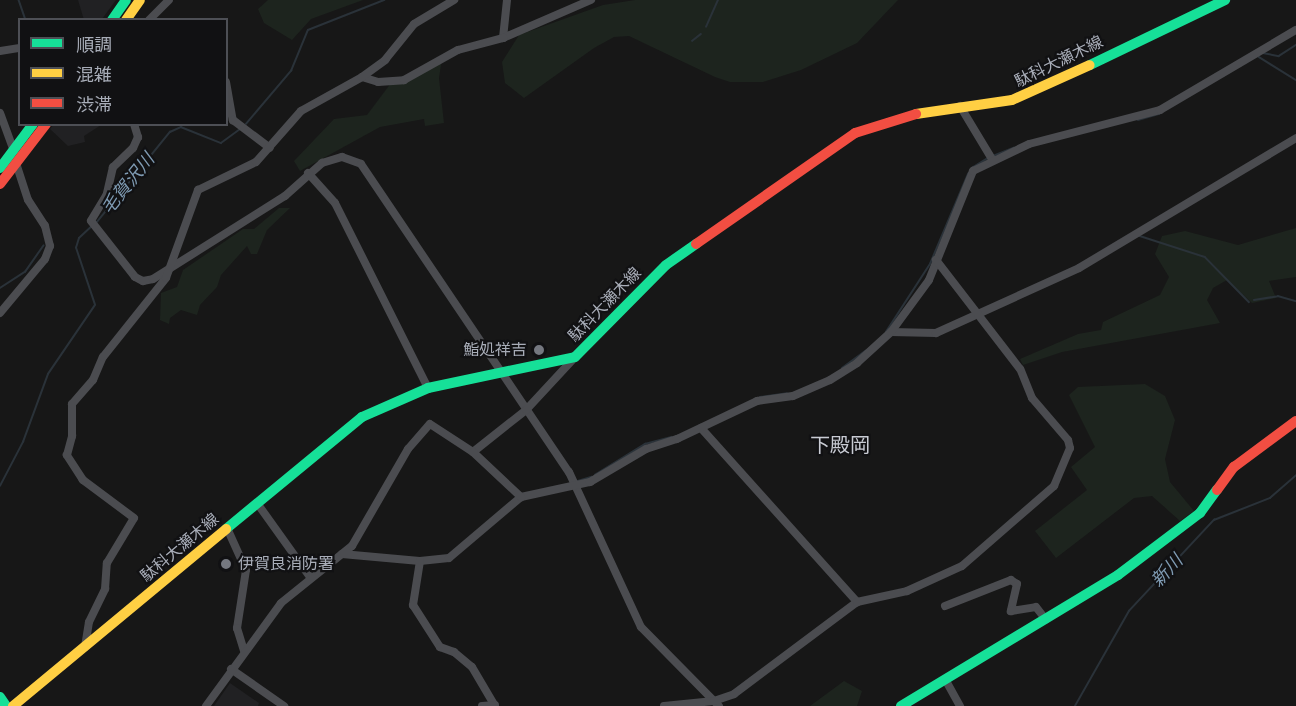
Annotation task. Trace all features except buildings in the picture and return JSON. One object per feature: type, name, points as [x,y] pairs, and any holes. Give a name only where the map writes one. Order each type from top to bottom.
[{"type":"main road","points":[[113,18],[126,0]]},
{"type":"main road","points":[[127,18],[140,0]]},
{"type":"main road","name":"駄科大瀬木線","points":[[13,706],[362,417],[428,388],[575,357],[666,265],[804,165],[855,133],[881,122],[960,106],[1012,100],[1033,93],[1225,0]]},
{"type":"main road","points":[[0,168],[32,126]]},
{"type":"main road","points":[[0,184],[44,126]]},
{"type":"main road","points":[[901,706],[1118,575],[1200,513],[1234,467],[1296,421]]},
{"type":"main road","points":[[0,697],[6,706]]},
{"type":"street","points":[[151,18],[170,0]]},
{"type":"street","points":[[85,647],[89,622],[105,589],[107,563],[134,518],[83,480],[67,455],[72,436],[72,404],[93,380],[109,349],[166,279],[167,268],[198,190],[256,162],[301,111],[362,77],[385,60],[414,24],[454,0]]},
{"type":"street","points":[[503,38],[507,0]]},
{"type":"street","points":[[362,77],[378,82],[404,80],[459,50],[503,38],[591,0]]},
{"type":"street","points":[[342,554],[440,561],[458,554],[520,495],[590,482],[646,449],[701,428],[757,401],[810,390],[857,363],[891,332],[929,280],[973,171],[992,159],[1029,144],[1160,110],[1296,30]]},
{"type":"street","points":[[0,51],[18,48]]},
{"type":"street","points":[[228,95],[231,114],[242,127],[270,148]]},
{"type":"street","points":[[960,106],[992,159]]},
{"type":"street","points":[[0,113],[14,150],[16,164],[28,200],[45,226],[50,246],[45,259],[0,313]]},
{"type":"street","points":[[135,126],[138,137],[133,148],[113,168],[107,194],[93,225],[139,279],[153,279],[167,268],[285,196],[309,173],[332,158],[353,159],[361,164],[574,484],[641,627],[716,704]]},
{"type":"street","points":[[891,332],[928,335],[980,314],[1079,268],[1296,138]]},
{"type":"street","points":[[309,173],[335,203],[428,388]]},
{"type":"street","points":[[664,706],[716,704],[734,694],[857,602],[907,591],[962,566],[1046,495],[1061,474],[1070,448],[1068,440],[1032,398],[1020,369],[980,314],[936,260]]},
{"type":"street","points":[[473,452],[526,410],[575,357]]},
{"type":"street","points":[[206,706],[280,603],[352,546],[408,449],[430,424],[473,452],[520,495]]},
{"type":"street","points":[[701,428],[857,602]]},
{"type":"street","points":[[257,503],[310,577]]},
{"type":"street","points":[[227,528],[246,570],[237,628],[244,651]]},
{"type":"street","points":[[420,561],[413,605],[441,647],[454,652],[472,667],[495,705],[482,706]]},
{"type":"street","points":[[945,606],[1011,580],[1017,584],[1011,611],[1036,607],[1046,620]]},
{"type":"street","points":[[231,669],[284,706]]},
{"type":"street","points":[[945,679],[960,706]]},
{"type":"shaded area","points":[[78,0],[116,0],[103,18],[83,18]]},
{"type":"shaded area","points":[[268,0],[363,0],[311,19],[292,40],[264,23],[258,9]]},
{"type":"shaded area","points":[[635,0],[898,0],[857,43],[801,70],[763,82],[730,82],[715,77],[629,36],[614,37],[594,48],[524,98],[505,83],[502,62],[519,35],[603,5]]},
{"type":"shaded area","points":[[442,58],[439,78],[444,123],[425,126],[424,119],[380,127],[300,171],[294,161],[334,119],[367,115],[391,83]]},
{"type":"shaded area","points":[[52,126],[99,126],[84,136],[85,142],[68,146],[50,129]]},
{"type":"shaded area","points":[[279,208],[290,208],[267,230],[257,254],[251,254],[247,246],[221,275],[217,287],[200,305],[197,315],[181,310],[170,318],[169,324],[160,320],[161,293],[177,287],[183,270],[243,229],[254,229]]},
{"type":"shaded area","points":[[1296,228],[1296,277],[1269,281],[1276,298],[1252,303],[1227,280],[1213,288],[1207,300],[1220,323],[1062,352],[1023,365],[1020,359],[1078,334],[1101,330],[1103,322],[1160,295],[1169,277],[1155,254],[1162,236],[1185,231],[1238,245]]},
{"type":"shaded area","points":[[1145,384],[1165,396],[1175,420],[1165,459],[1170,482],[1194,511],[1180,521],[1152,496],[1134,498],[1056,558],[1035,531],[1087,490],[1071,467],[1095,447],[1069,395],[1078,387]]},
{"type":"shaded area","points":[[844,681],[862,691],[857,706],[810,706]]},
{"type":"shaded area","points":[[230,683],[259,703],[258,706],[214,706]]},
{"type":"waterway","points":[[19,0],[25,18]]},
{"type":"waterway","name":"毛賀沢川","points":[[246,124],[291,71],[308,30],[384,0]]},
{"type":"waterway","points":[[706,27],[718,0]]},
{"type":"waterway","points":[[692,41],[701,34]]},
{"type":"waterway","points":[[1263,53],[1279,56],[1296,45]]},
{"type":"waterway","points":[[1259,57],[1296,80]]},
{"type":"waterway","points":[[1138,120],[1159,114]]},
{"type":"waterway","name":"毛賀沢川","points":[[97,222],[170,132],[181,127],[221,143],[240,129]]},
{"type":"waterway","points":[[993,156],[1013,148]]},
{"type":"waterway","points":[[972,168],[988,158]]},
{"type":"waterway","points":[[886,332],[930,264],[968,174]]},
{"type":"waterway","name":"毛賀沢川","points":[[0,486],[23,442],[48,374],[95,305],[76,248],[79,238],[91,227]]},
{"type":"waterway","points":[[1140,236],[1205,257],[1249,302]]},
{"type":"waterway","points":[[0,288],[25,272],[43,246]]},
{"type":"waterway","points":[[1254,300],[1278,296],[1296,301]]},
{"type":"waterway","points":[[842,368],[865,351]]},
{"type":"waterway","points":[[760,397],[787,393]]},
{"type":"waterway","points":[[595,475],[645,444],[671,437]]},
{"type":"waterway","name":"新川","points":[[1075,706],[1129,611],[1214,520],[1270,498],[1296,475]]},
{"type":"waterway","points":[[578,481],[591,477]]},
{"type":"traffic: fast","points":[[113,18],[126,0]]},
{"type":"traffic: fast","points":[[1090,65],[1225,0]]},
{"type":"traffic: fast","points":[[0,168],[32,126]]},
{"type":"traffic: fast","points":[[226,529],[362,417],[428,388],[575,357],[666,265],[696,244]]},
{"type":"traffic: fast","points":[[901,706],[1118,575],[1200,513],[1217,490]]},
{"type":"traffic: fast","points":[[0,697],[6,706]]},
{"type":"traffic: slow","points":[[127,18],[140,0]]},
{"type":"traffic: slow","points":[[916,114],[1012,100],[1090,65]]},
{"type":"traffic: slow","points":[[13,706],[226,529]]},
{"type":"traffic: jam","points":[[696,244],[855,133],[916,114]]},
{"type":"traffic: jam","points":[[0,184],[44,126]]},
{"type":"traffic: jam","points":[[1217,490],[1234,467],[1296,421]]},
{"type":"place","name":"鮨処祥吉","points":[[539,350]]},
{"type":"place","name":"伊賀良消防署","points":[[226,564]]},
{"type":"district","name":"下殿岡","points":[[840,445]]}]
